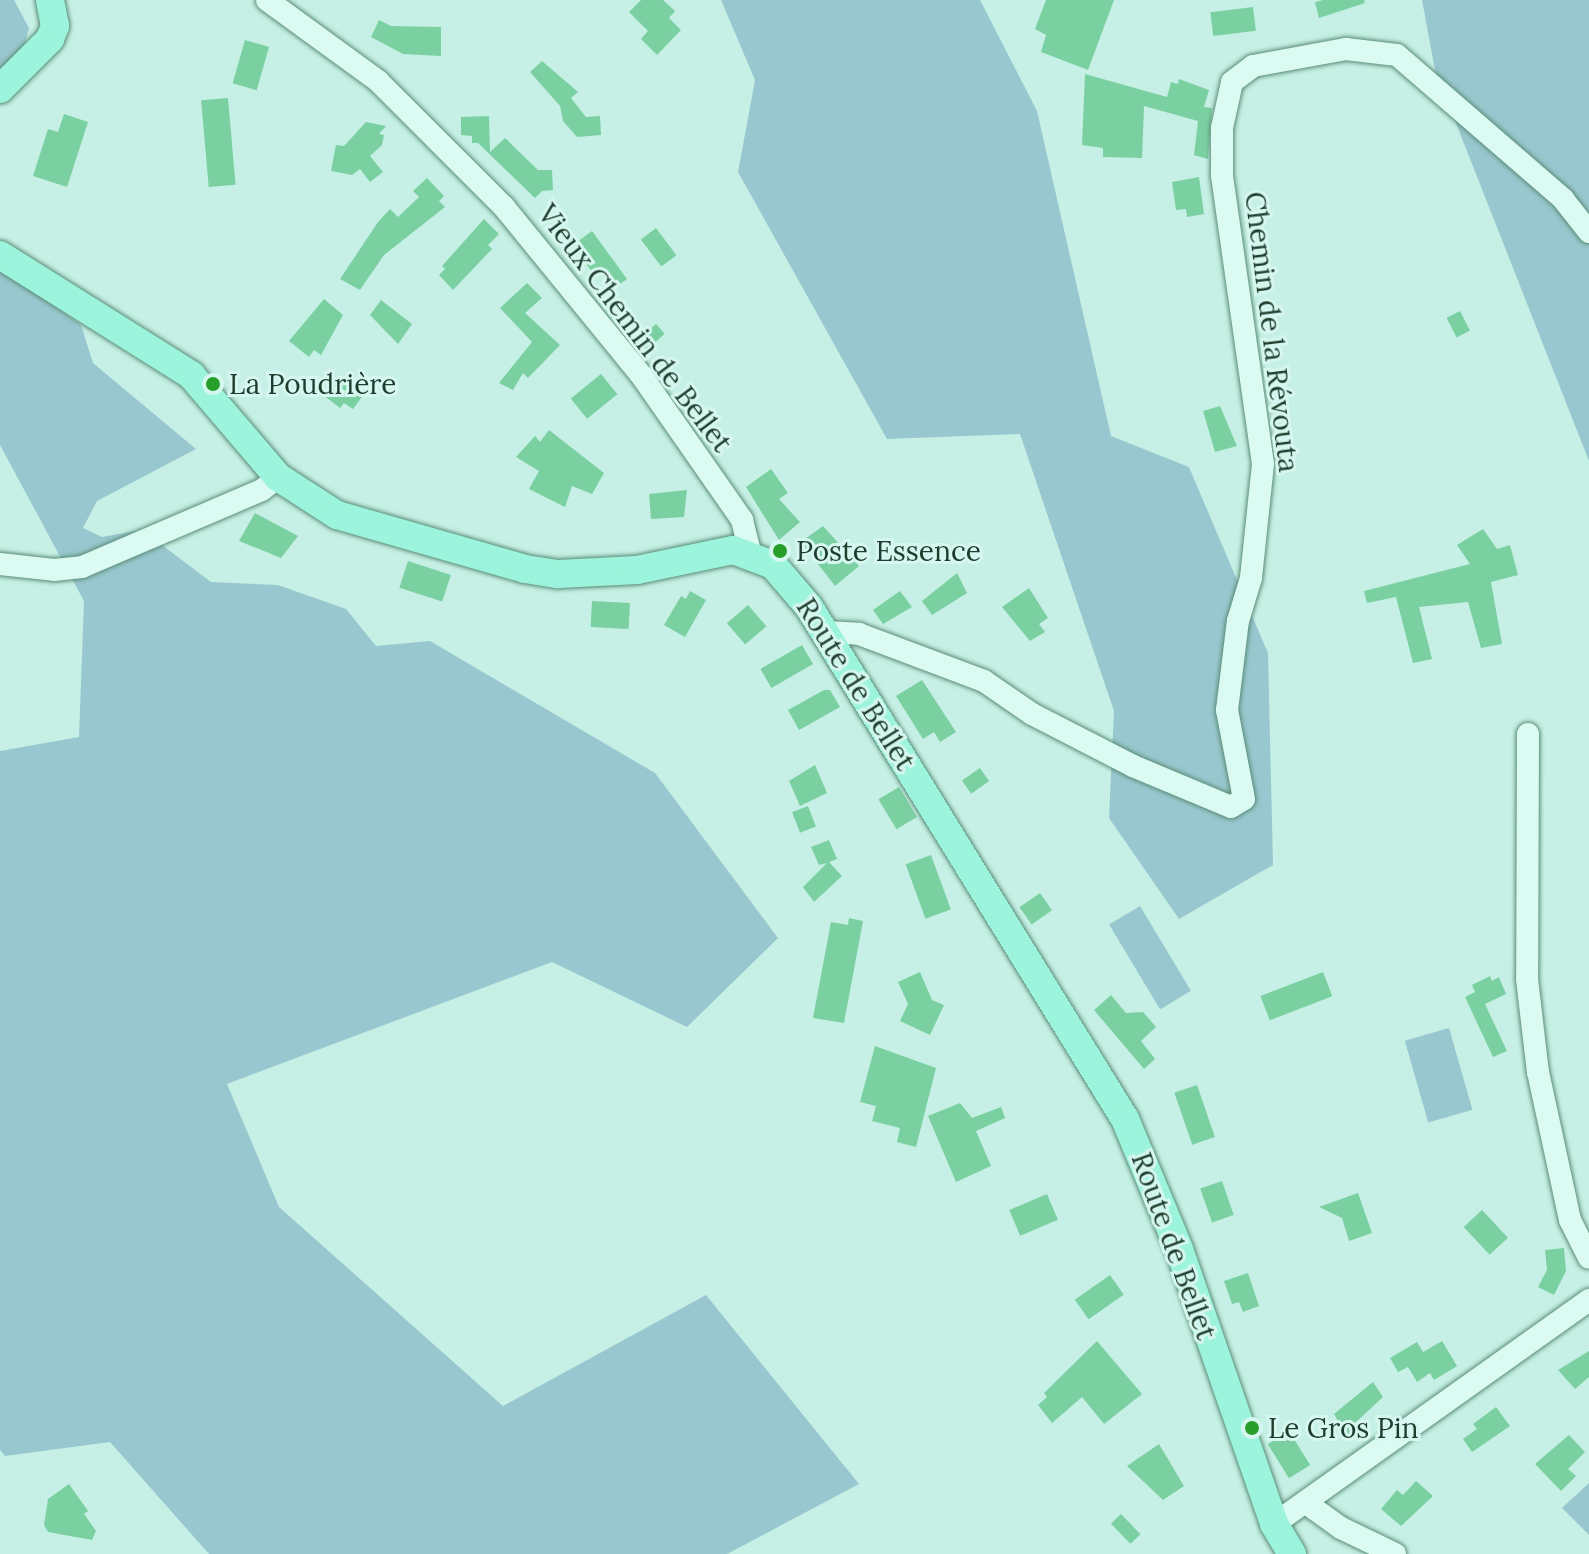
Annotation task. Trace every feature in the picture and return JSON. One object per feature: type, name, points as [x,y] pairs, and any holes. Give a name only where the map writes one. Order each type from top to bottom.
[{"type":"main road","points":[[0,89],[50,39],[55,26],[50,0]]},
{"type":"main road","points":[[0,255],[191,375],[278,477],[337,515],[525,569],[606,573],[706,552],[750,553]]},
{"type":"main road","name":"Route de Bellet","points":[[750,553],[773,565],[792,584],[825,632],[1139,1146],[1274,1524],[1292,1554]]},
{"type":"street","name":"Vieux Chemin de Bellet","points":[[267,0],[378,81],[504,207],[641,375],[742,520],[750,553]]},
{"type":"street","name":"Chemin de la Révouta","points":[[825,632],[859,634],[984,681],[1032,714],[1133,766],[1231,807],[1244,799],[1227,710],[1238,621],[1251,578],[1263,464],[1222,175],[1222,128],[1232,82],[1253,66],[1346,49],[1397,55],[1563,199],[1589,232]]},
{"type":"street","points":[[0,564],[54,570],[82,567],[262,490],[278,477]]},
{"type":"street","points":[[1528,734],[1523,921],[1531,1015],[1570,1220],[1589,1258]]},
{"type":"street","points":[[1274,1524],[1589,1300]]},
{"type":"street","points":[[1306,1503],[1341,1528],[1395,1554]]},
{"type":"shaded area","points":[[0,0],[14,0],[29,28],[25,44],[0,70]]},
{"type":"shaded area","points":[[721,0],[980,0],[1037,111],[1111,436],[1189,467],[1268,653],[1273,865],[1179,919],[1109,818],[1114,711],[1020,434],[887,439],[738,172],[755,80]]},
{"type":"shaded area","points":[[1422,0],[1589,0],[1589,461],[1435,70]]},
{"type":"shaded area","points":[[0,266],[81,325],[93,363],[196,449],[97,501],[83,528],[102,537],[142,530],[211,582],[278,585],[346,609],[376,646],[430,641],[655,773],[778,938],[687,1027],[552,962],[227,1084],[279,1207],[503,1406],[706,1295],[859,1484],[727,1554],[209,1554],[110,1442],[5,1456],[0,1450],[0,751],[79,737],[84,601],[0,445]]},
{"type":"shaded area","points":[[1140,906],[1191,991],[1160,1009],[1109,925]]},
{"type":"shaded area","points":[[1449,1028],[1472,1110],[1428,1122],[1405,1041]]},
{"type":"shaded area","points":[[1589,1483],[1589,1535],[1562,1508]]},
{"type":"building","points":[[641,0],[663,0],[675,11],[669,18],[681,30],[657,55],[641,39],[648,31],[629,12]]},
{"type":"building","points":[[1046,0],[1114,0],[1088,70],[1041,52],[1046,35],[1035,29]]},
{"type":"building","points":[[1364,0],[1365,3],[1319,18],[1315,2]]},
{"type":"building","points":[[1253,7],[1256,31],[1213,36],[1210,12]]},
{"type":"building","points":[[379,20],[391,26],[441,27],[441,56],[403,54],[371,37]]},
{"type":"building","points":[[245,40],[269,47],[257,90],[233,83]]},
{"type":"building","points":[[542,61],[578,92],[571,98],[586,117],[600,116],[601,135],[577,137],[563,121],[560,106],[530,72]]},
{"type":"building","points":[[1085,74],[1167,97],[1171,82],[1178,84],[1179,79],[1209,90],[1204,107],[1212,108],[1208,159],[1194,155],[1198,121],[1144,106],[1142,158],[1103,157],[1103,148],[1082,145]]},
{"type":"building","points":[[228,98],[236,185],[209,187],[201,100]]},
{"type":"building","points":[[64,114],[88,122],[67,187],[33,176],[48,129],[58,132]]},
{"type":"building","points":[[489,116],[490,152],[505,138],[538,170],[552,170],[553,190],[542,191],[535,198],[478,143],[472,143],[472,136],[461,135],[461,117]]},
{"type":"building","points":[[366,122],[386,126],[379,134],[384,135],[382,145],[370,156],[383,172],[370,182],[360,169],[352,175],[331,171],[336,145],[344,146]]},
{"type":"building","points":[[1199,177],[1204,214],[1187,217],[1186,209],[1176,210],[1172,182]]},
{"type":"building","points":[[427,178],[444,196],[439,201],[445,207],[384,255],[360,290],[340,279],[378,222],[390,209],[398,217],[419,197],[413,191]]},
{"type":"building","points":[[484,219],[499,234],[488,245],[492,249],[453,290],[439,275],[445,269],[442,266]]},
{"type":"building","points":[[656,228],[676,255],[661,267],[641,239]]},
{"type":"building","points":[[592,231],[627,279],[613,289],[599,271],[594,275],[573,245]]},
{"type":"building","points":[[527,283],[542,298],[525,313],[560,345],[528,378],[523,373],[513,390],[499,383],[532,342],[500,308]]},
{"type":"building","points":[[324,299],[343,315],[321,355],[314,350],[309,357],[289,341]]},
{"type":"building","points":[[381,300],[412,324],[398,344],[370,315]]},
{"type":"building","points":[[1460,311],[1470,331],[1457,337],[1447,318]]},
{"type":"building","points":[[656,324],[665,334],[646,350],[637,341]]},
{"type":"building","points":[[601,374],[617,394],[587,419],[571,399]]},
{"type":"building","points":[[335,379],[364,394],[353,409],[344,403],[340,408],[323,395]]},
{"type":"building","points":[[1220,406],[1237,446],[1215,452],[1203,411]]},
{"type":"building","points":[[549,430],[604,473],[592,494],[572,486],[565,507],[529,489],[539,471],[516,457],[535,436],[540,442]]},
{"type":"building","points":[[771,469],[788,493],[779,499],[800,522],[779,540],[746,487]]},
{"type":"building","points":[[687,490],[684,517],[651,519],[649,494]]},
{"type":"building","points":[[255,513],[298,536],[281,558],[239,541]]},
{"type":"building","points":[[823,526],[859,566],[835,586],[801,542]]},
{"type":"building","points":[[1483,529],[1497,549],[1510,545],[1518,575],[1491,582],[1502,644],[1481,648],[1468,602],[1419,607],[1432,659],[1413,663],[1396,597],[1367,603],[1364,591],[1470,564],[1457,545]]},
{"type":"building","points":[[408,561],[451,575],[442,602],[399,588]]},
{"type":"building","points":[[957,573],[967,593],[932,615],[922,601]]},
{"type":"building","points":[[1029,588],[1048,618],[1039,624],[1045,632],[1030,641],[1002,607]]},
{"type":"building","points":[[690,591],[706,600],[685,637],[664,625],[681,596],[686,599]]},
{"type":"building","points":[[900,591],[912,607],[883,624],[873,610]]},
{"type":"building","points":[[592,601],[630,603],[629,629],[591,627]]},
{"type":"building","points":[[748,605],[766,626],[745,645],[727,623]]},
{"type":"building","points":[[802,645],[813,664],[771,688],[760,669]]},
{"type":"building","points":[[922,680],[956,732],[940,742],[934,732],[923,739],[896,696]]},
{"type":"building","points":[[824,690],[830,690],[840,707],[799,730],[788,710]]},
{"type":"building","points":[[815,765],[827,793],[800,806],[789,781]]},
{"type":"building","points":[[980,768],[989,781],[971,794],[962,781]]},
{"type":"building","points":[[899,787],[917,817],[896,829],[878,799]]},
{"type":"building","points":[[808,806],[816,827],[800,833],[792,812]]},
{"type":"building","points":[[829,840],[837,859],[829,862],[842,876],[814,902],[803,887],[827,863],[819,865],[811,847]]},
{"type":"building","points":[[931,855],[951,910],[925,919],[906,864]]},
{"type":"building","points":[[1040,893],[1052,910],[1032,925],[1020,907]]},
{"type":"building","points":[[849,918],[863,921],[844,1023],[813,1018],[831,922],[848,925]]},
{"type":"building","points":[[920,972],[932,1000],[944,1005],[930,1035],[900,1021],[908,1004],[898,982]]},
{"type":"building","points":[[1323,972],[1332,996],[1270,1020],[1260,996]]},
{"type":"building","points":[[1490,976],[1492,981],[1499,977],[1506,994],[1485,1004],[1507,1051],[1493,1057],[1465,997],[1475,992],[1472,985]]},
{"type":"building","points":[[1111,995],[1126,1013],[1143,1012],[1156,1027],[1141,1041],[1155,1059],[1144,1069],[1094,1010]]},
{"type":"building","points":[[875,1046],[936,1068],[916,1147],[897,1142],[900,1128],[872,1121],[876,1106],[860,1102]]},
{"type":"building","points":[[1197,1085],[1215,1137],[1192,1145],[1174,1093]]},
{"type":"building","points":[[960,1103],[972,1118],[1001,1107],[1005,1118],[976,1131],[991,1166],[956,1182],[928,1116]]},
{"type":"building","points":[[1222,1181],[1234,1215],[1212,1223],[1200,1188]]},
{"type":"building","points":[[1358,1193],[1372,1233],[1349,1241],[1342,1218],[1319,1207]]},
{"type":"building","points":[[1047,1194],[1058,1220],[1020,1236],[1009,1210]]},
{"type":"building","points":[[1482,1210],[1508,1238],[1490,1255],[1464,1227]]},
{"type":"building","points":[[1564,1248],[1566,1271],[1554,1295],[1538,1287],[1547,1270],[1545,1250]]},
{"type":"building","points":[[1248,1273],[1259,1306],[1243,1312],[1239,1302],[1232,1304],[1224,1281]]},
{"type":"building","points":[[1110,1275],[1124,1295],[1089,1319],[1075,1300]]},
{"type":"building","points":[[1097,1341],[1142,1394],[1104,1424],[1082,1397],[1052,1423],[1038,1405],[1047,1397],[1044,1393]]},
{"type":"building","points":[[1442,1341],[1457,1366],[1434,1380],[1430,1373],[1417,1382],[1408,1367],[1398,1372],[1390,1358],[1417,1342],[1423,1352]]},
{"type":"building","points":[[1589,1351],[1589,1377],[1575,1389],[1558,1370]]},
{"type":"building","points":[[1373,1382],[1383,1397],[1355,1423],[1360,1430],[1348,1439],[1334,1414]]},
{"type":"building","points":[[1496,1407],[1510,1426],[1472,1452],[1463,1439],[1477,1429],[1473,1424]]},
{"type":"building","points":[[1289,1431],[1310,1465],[1289,1478],[1268,1444]]},
{"type":"building","points":[[1569,1435],[1585,1452],[1568,1469],[1576,1476],[1561,1491],[1535,1464]]},
{"type":"building","points":[[1159,1444],[1184,1486],[1163,1500],[1127,1466]]},
{"type":"building","points":[[1416,1481],[1433,1496],[1401,1526],[1381,1509],[1397,1490],[1403,1495]]},
{"type":"building","points":[[69,1484],[88,1511],[84,1514],[96,1531],[92,1540],[48,1532],[44,1525],[48,1499]]},
{"type":"building","points":[[1121,1514],[1140,1534],[1130,1544],[1111,1524]]},
{"type":"place","name":"La Poudrière","points":[[213,384]]},
{"type":"place","name":"Poste Essence","points":[[780,551]]},
{"type":"place","name":"Le Gros Pin","points":[[1252,1428]]}]
